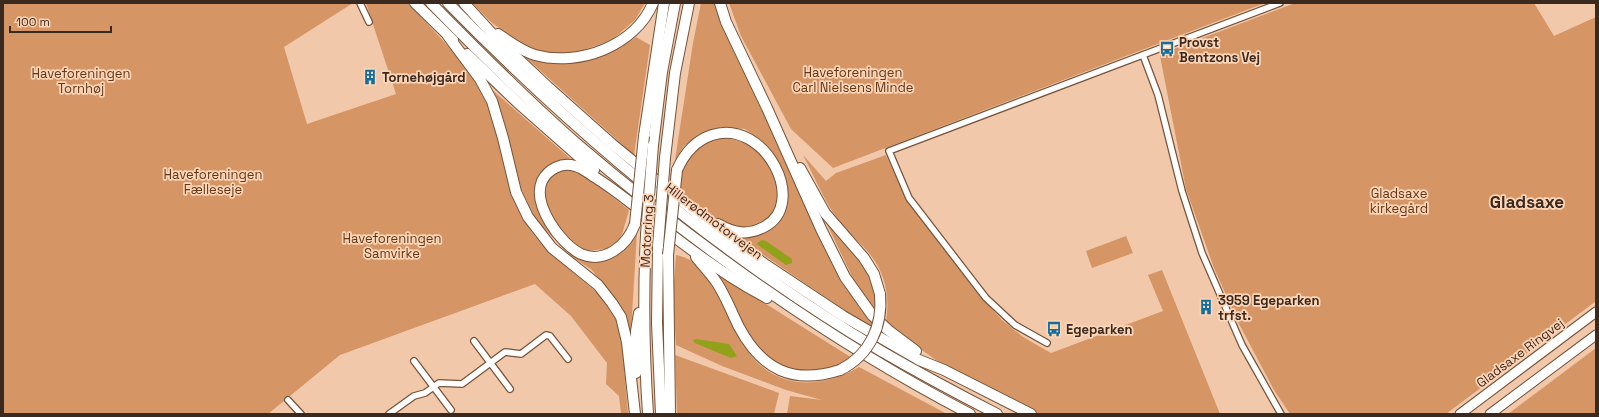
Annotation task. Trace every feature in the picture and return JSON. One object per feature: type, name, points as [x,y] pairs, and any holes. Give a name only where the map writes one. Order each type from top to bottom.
[{"type":"highway","points":[[415,3],[518,103],[608,185]]},
{"type":"highway","name":"Hillerødmotorvejen","points":[[431,3],[535,106],[616,176],[701,244],[808,319],[875,361],[928,392],[970,414]]},
{"type":"highway","name":"Hillerødmotorvejen","points":[[448,3],[546,100],[622,166],[719,242],[816,310],[881,351],[997,414]]},
{"type":"highway","points":[[464,3],[497,39],[612,144],[696,211],[711,225],[766,265],[843,316],[919,360],[944,370],[1031,414]]},
{"type":"highway","points":[[482,22],[520,49],[536,55],[552,58],[570,58],[597,52],[618,42],[632,32],[643,20],[653,3]]},
{"type":"highway","points":[[664,3],[644,136],[634,224],[628,238],[615,250],[596,257],[588,256],[573,250],[550,222],[540,202],[539,195],[542,181],[548,172],[562,165],[573,165],[581,168],[608,185],[689,249],[747,288],[808,319]]},
{"type":"highway","name":"Motorring 3","points":[[648,414],[645,370],[644,286],[646,235],[653,145],[662,72],[675,3]]},
{"type":"highway","name":"Motorring 3","points":[[661,414],[657,323],[658,246],[665,158],[675,73],[689,3]]},
{"type":"highway","points":[[720,3],[726,22],[767,108],[832,252],[845,277],[872,314],[888,330],[908,346],[944,370]]},
{"type":"highway","points":[[448,36],[480,79],[492,101],[503,138],[516,192],[528,217],[552,248],[598,285],[621,318],[627,342],[635,414]]},
{"type":"highway","points":[[689,249],[717,283],[749,344],[764,361],[776,368],[797,375],[825,375],[840,370],[855,361],[872,341],[880,320],[881,310],[880,294],[874,274],[864,258],[834,225],[818,202],[767,108]]},
{"type":"highway","points":[[670,414],[668,255],[677,170],[688,150],[696,143],[706,137],[734,133],[752,140],[767,155],[779,175],[783,192],[779,210],[773,220],[760,230],[742,233],[734,232],[696,211]]},
{"type":"highway","points":[[635,414],[636,331],[644,286]]},
{"type":"highway","points":[[928,392],[956,414]]},
{"type":"main road","name":"Gladsaxe Ringvej","points":[[1460,414],[1596,312]]},
{"type":"main road","points":[[1490,414],[1596,335]]},
{"type":"street","points":[[360,3],[369,22]]},
{"type":"street","points":[[1047,343],[1016,325],[986,298],[909,198],[889,151],[1280,3]]},
{"type":"street","points":[[1143,55],[1158,95],[1194,233],[1242,345],[1281,414]]},
{"type":"street","points":[[389,414],[414,396],[425,393],[439,383],[462,384],[505,352],[521,354],[546,335],[550,336],[568,360]]},
{"type":"street","points":[[474,341],[510,389]]},
{"type":"street","points":[[414,361],[451,410]]},
{"type":"street","points":[[288,400],[301,414]]},
{"type":"green space","points":[[3,3],[353,3],[284,47],[307,124],[396,94],[366,3],[408,3],[461,60],[475,79],[489,104],[511,190],[520,212],[531,231],[546,250],[601,296],[616,320],[622,342],[628,414],[621,414],[619,396],[606,384],[607,363],[571,316],[535,284],[340,355],[268,414],[3,414]]},
{"type":"green space","points":[[472,3],[645,3],[635,20],[612,40],[569,55],[541,52],[521,44],[491,22]]},
{"type":"green space","points":[[701,3],[717,3],[847,290],[875,323],[873,330],[736,236],[762,232],[779,221],[783,213],[787,199],[786,183],[776,158],[764,143],[745,129],[722,127],[699,134],[684,146],[675,160],[693,43]]},
{"type":"green space","name":"Haveforeningen Carl Nielsens Minde","points":[[729,3],[1265,3],[833,168],[791,129],[741,36]]},
{"type":"green space","name":"Gladsaxe kirkegård","points":[[1295,3],[1534,3],[1554,36],[1596,17],[1596,301],[1446,414],[1290,414],[1274,390],[1238,322],[1214,268],[1186,189],[1160,56],[1163,53]]},
{"type":"green space","points":[[636,37],[650,45],[634,155],[523,55],[550,62],[574,62],[607,53]]},
{"type":"green space","points":[[490,88],[572,160],[555,163],[546,171],[543,218],[560,245],[535,219],[520,186],[505,131]]},
{"type":"green space","points":[[723,138],[743,142],[757,150],[768,162],[777,180],[780,191],[780,201],[777,209],[772,216],[765,221],[750,228],[733,227],[725,224],[680,192],[681,174],[685,158],[699,146]]},
{"type":"green space","points":[[803,155],[826,181],[836,173],[886,155],[902,191],[916,212],[978,294],[1002,320],[1023,337],[1051,353],[1163,311],[1148,275],[1162,270],[1220,414],[1039,414],[936,360],[906,339],[886,322],[887,295],[883,277],[869,253],[843,226],[834,214],[824,198]]},
{"type":"green space","points":[[561,170],[578,170],[629,210],[621,238],[606,249],[586,251],[570,242],[553,219],[542,190],[548,179]]},
{"type":"green space","points":[[825,220],[872,273],[878,313],[860,293]]},
{"type":"green space","points":[[637,233],[631,331],[611,296],[592,270],[571,256],[562,246],[586,259],[624,248]]},
{"type":"green space","points":[[1126,236],[1133,253],[1092,268],[1086,251]]},
{"type":"green space","points":[[676,255],[690,260],[713,287],[740,338],[762,367],[778,376],[798,382],[814,382],[837,377],[859,367],[947,414],[787,414],[790,396],[822,400],[786,390],[722,366],[676,345],[673,296]]},
{"type":"green space","points":[[712,270],[852,358],[835,368],[793,374],[757,351]]},
{"type":"green space","points":[[1596,348],[1596,414],[1508,414]]},
{"type":"green space","points":[[675,355],[779,393],[774,414],[677,414]]},
{"type":"shaded area","points":[[762,240],[766,241],[792,259],[792,263],[786,265],[758,245],[757,243]]},
{"type":"shaded area","points":[[696,339],[729,344],[737,356],[731,358],[695,343],[693,340]]},
{"type":"place","name":"Provst Bentzons Vej","points":[[1167,49]]},
{"type":"place","name":"Tornehøjgård","points":[[370,77]]},
{"type":"place","name":"3959 Egeparken trfst.","points":[[1206,307]]},
{"type":"place","name":"Egeparken","points":[[1054,329]]},
{"type":"district","name":"Gladsaxe","points":[[1527,202]]},
{"type":"park label","name":"Haveforeningen Tornhøj","points":[[81,80]]},
{"type":"park label","name":"Haveforeningen Fælleseje","points":[[213,182]]},
{"type":"park label","name":"Haveforeningen Samvirke","points":[[392,246]]}]
